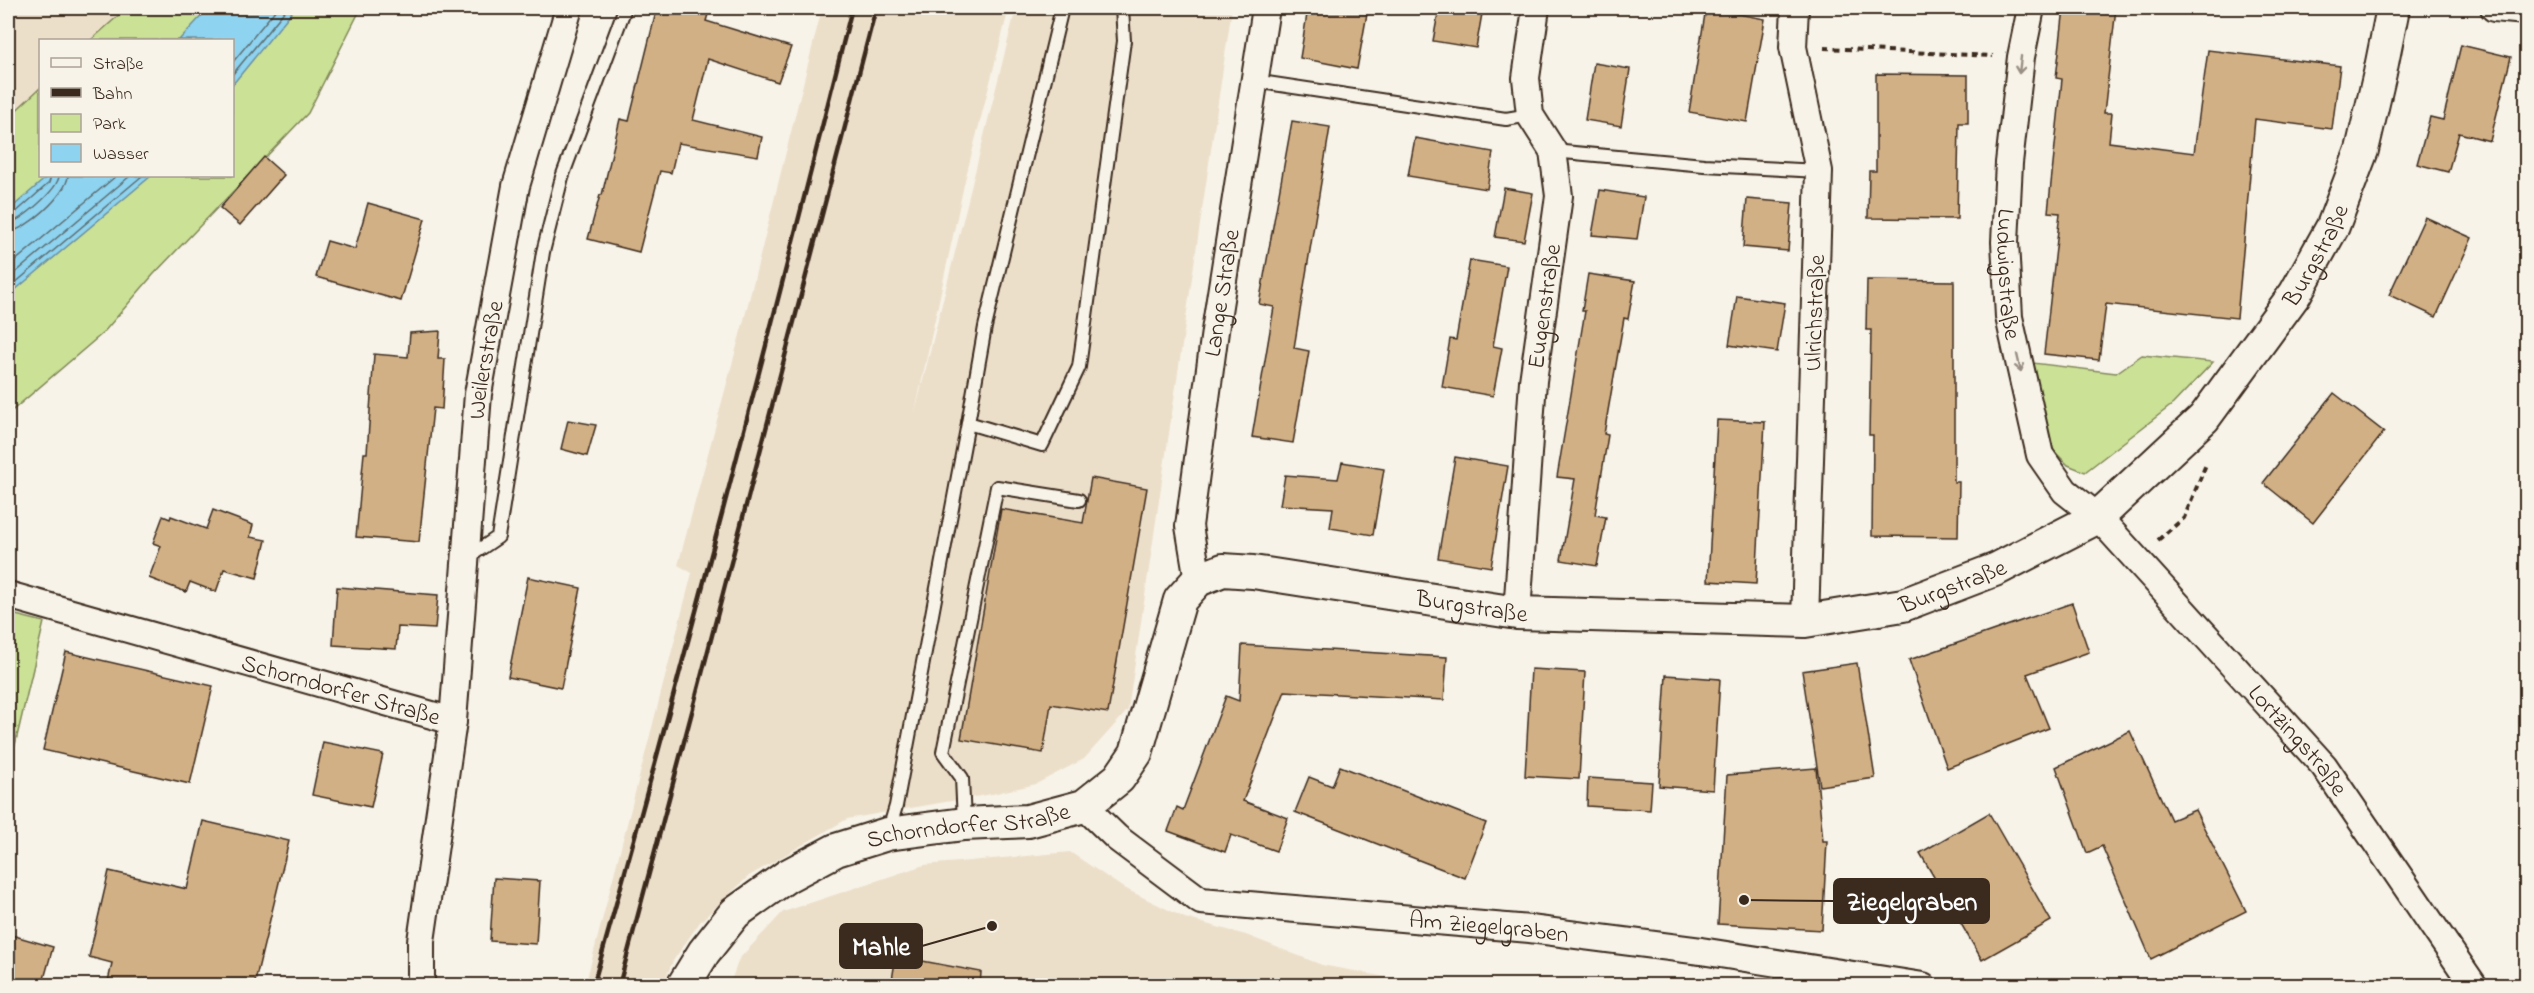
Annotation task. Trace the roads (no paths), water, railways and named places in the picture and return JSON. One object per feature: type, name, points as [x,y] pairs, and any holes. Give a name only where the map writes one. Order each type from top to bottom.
[{"type":"street","name":"Weilerstraße","points":[[453,721],[478,394],[516,186],[569,8]]},
{"type":"street","name":"Lange Straße","points":[[1198,580],[1189,526],[1215,331],[1266,8]]},
{"type":"street","name":"Eugenstraße","points":[[1517,613],[1533,381],[1559,196],[1553,151],[1530,115],[1526,78],[1536,8]]},
{"type":"street","name":"Ulrichstraße","points":[[1795,8],[1793,47],[1819,171],[1805,621]]},
{"type":"street","name":"Ludwigstraße","points":[[2031,8],[2021,57],[2009,163],[2005,242],[2009,316],[2040,455],[2065,491],[2098,517]]},
{"type":"street","name":"Burgstraße","points":[[1198,580],[1223,570],[1253,572],[1517,613],[1805,621],[1903,605],[1997,569],[2098,517],[2204,418],[2295,294],[2333,226],[2362,150],[2392,8]]},
{"type":"street","points":[[2494,8],[2526,11]]},
{"type":"street","name":"Lortzingstraße","points":[[2098,517],[2324,766],[2473,985]]},
{"type":"street","name":"Schorndorfer Straße","points":[[683,986],[704,952],[735,913],[787,876],[836,850],[887,834],[964,824],[1028,821],[1084,806],[1119,778],[1136,753],[1180,600],[1198,580]]},
{"type":"street","name":"Schorndorfer Straße","points":[[8,594],[453,721],[421,941],[421,986]]},
{"type":"street","name":"Am Ziegelgraben","points":[[1084,806],[1117,838],[1201,901],[1530,929],[1701,951],[1923,986]]},
{"type":"lane","points":[[465,559],[498,537],[543,252],[562,177],[625,8]]},
{"type":"lane","points":[[887,834],[900,783],[985,327],[1062,8]]},
{"type":"lane","points":[[968,423],[1042,445],[1078,367],[1124,41],[1122,8]]},
{"type":"lane","points":[[1254,81],[1506,119],[1530,115]]},
{"type":"lane","points":[[1553,151],[1704,165],[1819,171]]},
{"type":"lane","points":[[964,824],[962,778],[944,752],[997,487],[1079,500]]},
{"type":"water","points":[[209,8],[295,8],[234,83],[234,39],[180,39]]},
{"type":"water","points":[[47,177],[150,177],[8,296],[8,211]]},
{"type":"railway","points":[[593,986],[726,498],[852,8]]},
{"type":"railway","points":[[619,986],[876,8]]},
{"type":"place","name":"Ziegelgraben","points":[[1744,900]]},
{"type":"place","name":"Mahle","points":[[992,926]]}]
